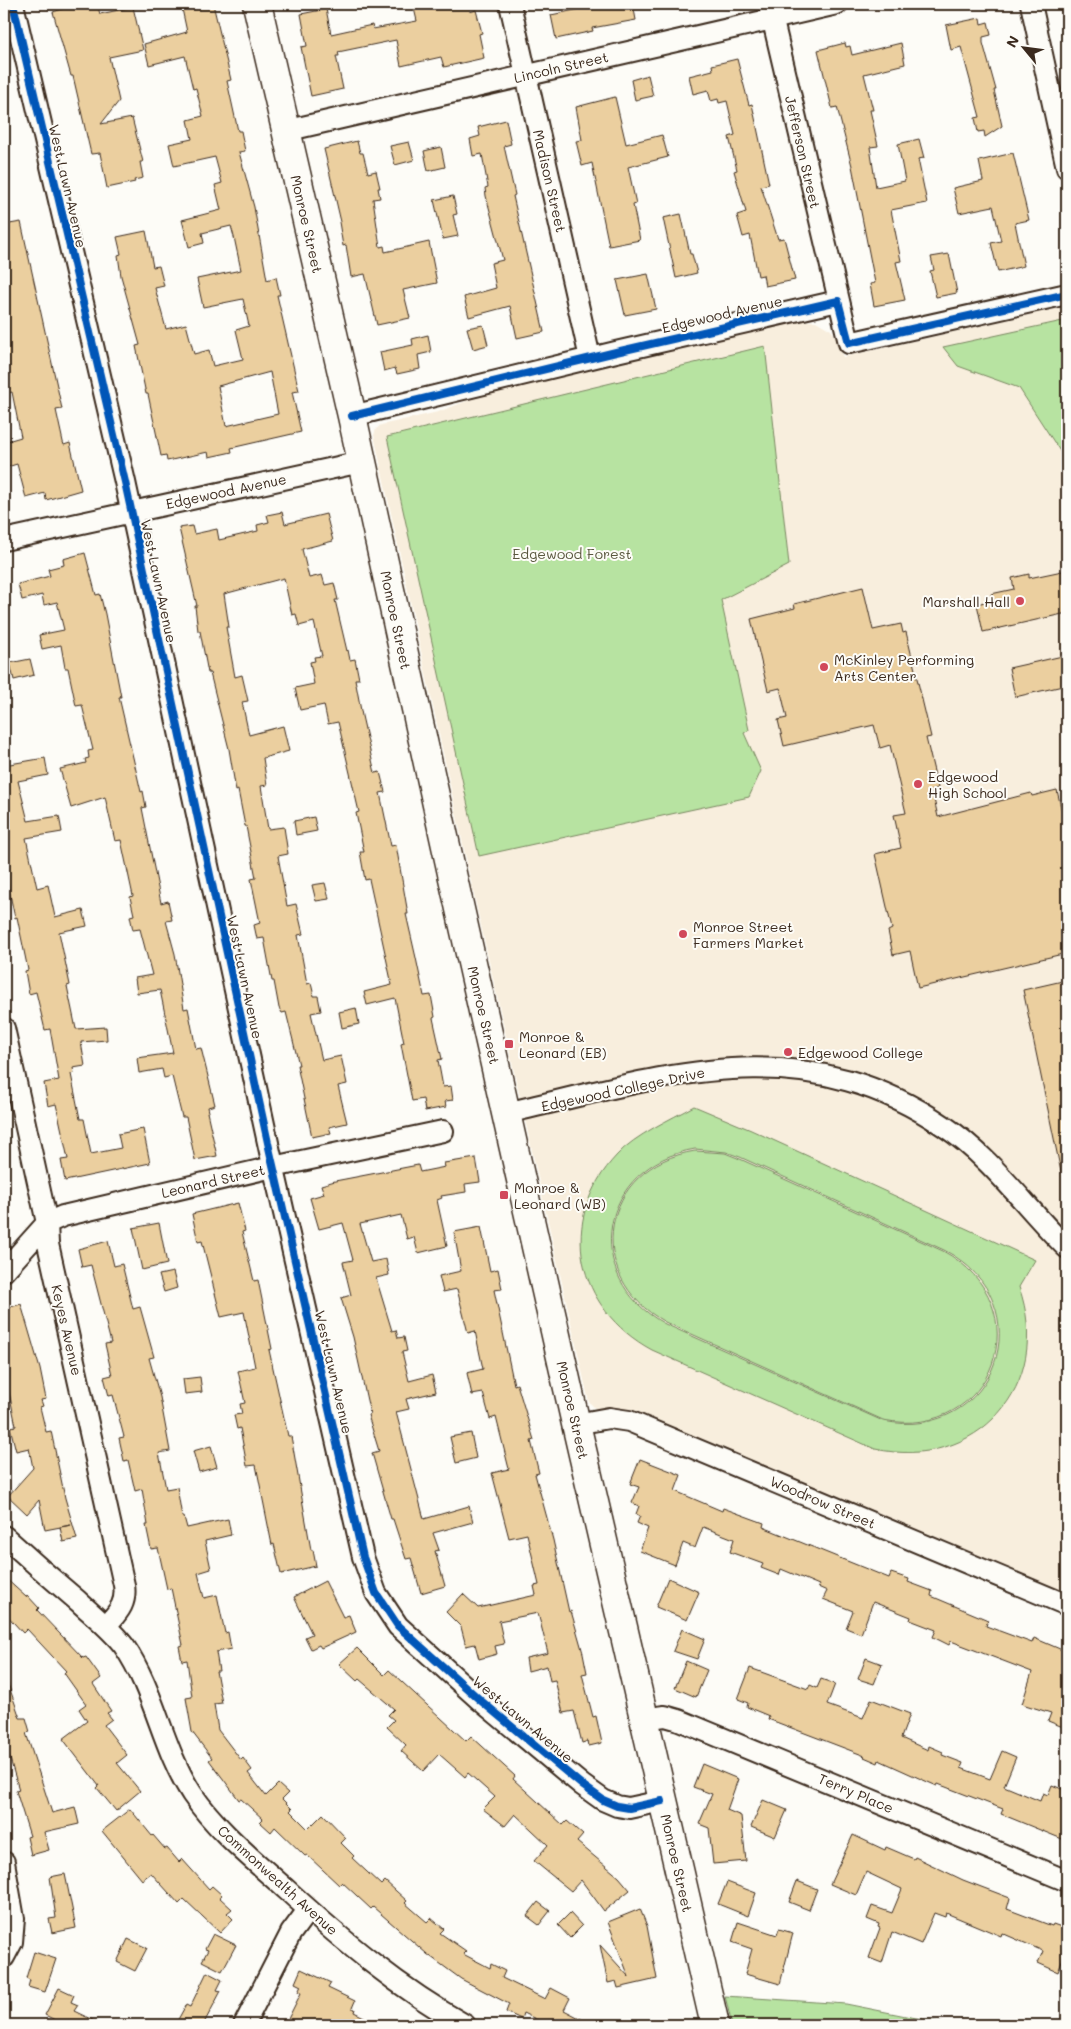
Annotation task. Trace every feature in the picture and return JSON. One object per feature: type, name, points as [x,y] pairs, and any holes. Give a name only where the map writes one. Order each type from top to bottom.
[{"type":"main road","name":"Monroe Street","points":[[257,4],[352,416],[576,1424],[715,2025]]},
{"type":"street","name":"West Lawn Avenue","points":[[13,4],[131,511],[273,1167],[363,1557],[376,1593],[385,1610],[398,1626],[480,1700],[582,1785],[604,1800],[629,1808],[662,1801]]},
{"type":"street","name":"Madison Street","points":[[510,4],[590,358]]},
{"type":"street","name":"Lincoln Street","points":[[286,131],[526,75],[770,11],[837,4]]},
{"type":"street","points":[[1031,4],[1067,168]]},
{"type":"street","name":"Jefferson Street","points":[[770,11],[838,301]]},
{"type":"street","points":[[838,301],[849,343],[1067,294]]},
{"type":"street","name":"Edgewood Avenue","points":[[352,416],[590,358],[838,301]]},
{"type":"street","name":"Edgewood Avenue","points":[[4,540],[361,462]]},
{"type":"street","name":"Keyes Avenue","points":[[4,1028],[47,1223],[48,1244],[126,1594],[121,1609],[106,1626]]},
{"type":"street","name":"Edgewood College Drive","points":[[506,1113],[613,1088],[696,1072],[781,1068],[816,1072],[852,1081],[892,1096],[944,1126],[979,1155],[1067,1248]]},
{"type":"street","name":"Leonard Street","points":[[4,1271],[47,1223],[63,1216],[273,1167],[443,1131]]},
{"type":"street","name":"Woodrow Street","points":[[576,1424],[609,1418],[629,1420],[1067,1605]]},
{"type":"street","name":"Commonwealth Avenue","points":[[4,1536],[106,1626],[124,1646],[142,1680],[171,1754],[192,1793],[211,1820],[236,1846],[308,1910],[386,1974],[443,2013],[465,2025]]},
{"type":"street","name":"Terry Place","points":[[643,1719],[665,1716],[679,1720],[1067,1882]]},
{"type":"street","points":[[4,1862],[14,1919],[12,1942],[4,1957]]},
{"type":"street","points":[[244,2025],[291,1933],[308,1910]]},
{"type":"shaded area","name":"Edgewood College","points":[[1067,306],[1067,1593],[646,1417],[596,1409],[589,1402],[474,895],[374,435],[376,429],[381,425],[438,412],[490,392],[797,321],[816,321],[831,330],[836,337],[843,357]]},
{"type":"green space","points":[[1067,320],[1067,462],[1019,388],[958,366],[943,347]]},
{"type":"green space","name":"Edgewood Forest","points":[[765,346],[789,565],[721,600],[749,730],[744,733],[761,771],[749,797],[479,856],[387,437]]},
{"type":"green space","points":[[694,1106],[751,1130],[1035,1260],[1019,1287],[1027,1323],[1026,1357],[1016,1388],[998,1413],[975,1434],[945,1447],[912,1452],[875,1449],[652,1350],[626,1333],[606,1311],[591,1287],[583,1262],[581,1234],[586,1207],[598,1180],[617,1155],[643,1134]],"holes":[[[695,1149],[726,1152],[944,1250],[975,1274],[993,1302],[999,1333],[994,1364],[979,1391],[955,1411],[922,1422],[883,1421],[665,1324],[638,1304],[620,1279],[611,1252],[612,1225],[621,1199],[638,1176],[663,1159]]]},
{"type":"green space","points":[[695,1151],[725,1153],[740,1159],[943,1251],[974,1275],[991,1303],[997,1334],[992,1364],[977,1390],[953,1410],[922,1421],[883,1420],[665,1322],[639,1302],[621,1278],[613,1252],[613,1225],[622,1200],[639,1178],[663,1161]]},
{"type":"green space","points":[[725,1996],[846,2004],[951,2025],[732,2025]]},
{"type":"building","points":[[77,4],[78,7],[97,4],[100,14],[133,7],[143,50],[109,57],[119,101],[101,124],[132,118],[143,162],[140,162],[143,178],[134,180],[135,182],[107,188],[100,153],[91,154],[73,76],[71,76],[53,12]]},
{"type":"building","points":[[181,4],[213,4],[231,80],[227,81],[238,131],[241,131],[245,151],[239,152],[254,207],[267,280],[276,277],[280,295],[277,295],[299,391],[292,392],[301,432],[231,448],[232,452],[209,457],[208,452],[167,461],[166,455],[161,456],[148,394],[146,394],[136,346],[140,345],[121,276],[118,255],[121,254],[117,237],[146,231],[153,267],[159,266],[164,286],[155,288],[166,329],[186,324],[194,354],[209,350],[213,366],[243,359],[236,330],[249,326],[243,299],[203,307],[197,279],[241,270],[234,237],[231,226],[202,233],[204,243],[189,247],[182,220],[221,210],[215,185],[222,183],[215,157],[174,166],[169,144],[192,139],[188,120],[203,116],[196,88],[193,89],[185,56],[149,65],[144,44],[187,32]],"holes":[[[270,372],[278,414],[226,426],[218,386]]]},
{"type":"building","points":[[413,4],[469,4],[470,12],[476,10],[482,33],[479,34],[484,58],[444,67],[441,57],[401,66],[396,40],[338,52],[339,56],[336,56],[343,89],[311,96],[301,47],[307,46],[301,14],[326,9],[331,34],[372,25],[373,29],[417,21]]},
{"type":"building","points":[[604,4],[633,4],[636,20],[592,28],[593,31],[556,39],[551,15]]},
{"type":"building","points":[[980,18],[981,24],[988,22],[991,35],[983,37],[983,43],[996,90],[994,90],[1002,126],[985,137],[984,131],[978,132],[975,118],[980,117],[961,47],[951,50],[946,25]]},
{"type":"building","points":[[845,43],[846,47],[850,46],[852,55],[901,43],[905,64],[864,74],[873,110],[870,110],[878,146],[870,147],[876,187],[905,181],[898,144],[919,139],[924,158],[918,159],[927,203],[891,210],[901,261],[896,262],[905,300],[874,306],[870,284],[875,283],[852,166],[837,107],[832,108],[818,50]]},
{"type":"building","points":[[737,59],[749,105],[752,104],[769,184],[761,186],[778,239],[784,238],[795,280],[765,286],[763,275],[758,276],[750,235],[743,237],[737,215],[746,212],[734,171],[737,170],[729,137],[735,135],[727,101],[719,103],[718,99],[711,101],[708,90],[693,94],[689,76],[713,70],[712,65]]},
{"type":"building","points":[[648,75],[653,96],[635,100],[631,80]]},
{"type":"building","points":[[615,97],[626,144],[662,135],[668,157],[628,167],[636,204],[633,205],[640,240],[609,246],[592,163],[582,166],[576,141],[582,140],[576,107]]},
{"type":"building","points":[[506,120],[511,144],[504,146],[515,195],[513,196],[544,332],[517,338],[510,306],[469,317],[464,297],[496,288],[491,263],[503,260],[486,196],[485,188],[488,187],[482,154],[473,156],[470,139],[480,136],[478,127]]},
{"type":"building","points":[[357,141],[360,153],[363,153],[368,173],[376,171],[380,188],[378,188],[380,198],[373,199],[380,247],[384,246],[385,252],[429,242],[437,283],[403,290],[410,318],[377,325],[365,274],[351,277],[346,245],[343,246],[339,222],[341,222],[324,149]]},
{"type":"building","points":[[409,142],[414,160],[395,165],[390,146]]},
{"type":"building","points":[[441,147],[445,167],[428,171],[424,151]]},
{"type":"building","points":[[1013,153],[1029,220],[1015,223],[1024,266],[998,272],[991,243],[1001,241],[993,206],[959,213],[953,188],[983,181],[979,161]]},
{"type":"building","points":[[453,196],[457,214],[453,215],[458,236],[443,239],[434,200]]},
{"type":"building","points":[[681,214],[690,254],[692,254],[697,273],[676,278],[663,218]]},
{"type":"building","points":[[21,222],[62,409],[56,410],[63,442],[64,445],[70,443],[81,490],[46,500],[45,493],[26,498],[17,464],[4,468],[4,442],[21,437],[12,392],[4,394],[4,225]]},
{"type":"building","points":[[949,254],[957,293],[936,297],[930,271],[934,270],[931,257]]},
{"type":"building","points":[[648,274],[656,309],[625,315],[617,280]]},
{"type":"building","points":[[483,325],[488,345],[473,349],[467,328]]},
{"type":"building","points":[[428,335],[431,352],[418,355],[420,369],[397,374],[395,368],[384,371],[380,352],[413,345],[412,339]]},
{"type":"building","points":[[282,512],[285,524],[326,514],[333,541],[302,549],[309,578],[322,575],[325,585],[334,583],[338,600],[335,600],[347,651],[350,660],[355,659],[359,679],[355,679],[362,716],[375,773],[380,772],[385,792],[380,793],[391,846],[396,845],[408,914],[406,914],[424,996],[431,995],[435,1017],[433,1018],[442,1059],[438,1060],[443,1087],[451,1086],[453,1100],[445,1101],[446,1107],[425,1111],[423,1099],[412,1101],[401,1044],[404,1043],[395,998],[367,1005],[364,992],[392,985],[369,879],[365,880],[360,852],[364,852],[356,813],[359,812],[338,722],[328,724],[324,705],[300,710],[295,688],[314,684],[310,662],[315,661],[314,657],[322,656],[314,622],[299,626],[296,614],[292,615],[284,578],[224,594],[229,627],[226,627],[235,677],[242,675],[248,701],[242,702],[249,735],[283,726],[289,751],[263,758],[267,785],[261,786],[268,829],[284,827],[288,854],[278,856],[287,906],[296,904],[303,934],[298,935],[307,984],[311,983],[314,996],[318,996],[321,1011],[311,1013],[322,1060],[341,1056],[347,1084],[338,1086],[347,1123],[329,1127],[331,1133],[312,1137],[297,1065],[299,1065],[286,1012],[282,1013],[279,1008],[264,938],[257,939],[254,925],[260,923],[251,879],[256,878],[238,790],[236,791],[229,749],[210,673],[208,673],[200,631],[198,631],[195,606],[197,606],[179,528],[192,526],[194,534],[217,529],[219,540],[258,531],[257,525],[269,522],[267,515]]},
{"type":"building","points":[[85,553],[96,595],[100,594],[105,614],[121,697],[119,697],[141,792],[143,791],[146,807],[142,808],[161,903],[168,901],[172,920],[166,921],[175,954],[184,1009],[188,1008],[196,1049],[201,1048],[215,1105],[208,1107],[209,1112],[207,1112],[217,1156],[195,1160],[186,1117],[182,1117],[172,1076],[164,1078],[162,1069],[139,1073],[137,1058],[173,1053],[160,990],[137,993],[135,978],[152,975],[140,929],[133,930],[130,916],[134,915],[130,897],[133,896],[121,840],[115,841],[105,797],[71,808],[60,769],[86,763],[85,759],[89,758],[88,751],[93,750],[82,705],[76,706],[68,668],[65,668],[61,645],[42,649],[39,635],[64,630],[57,602],[44,605],[42,595],[22,600],[18,584],[50,576],[48,569],[64,565],[63,559]]},
{"type":"building","name":"Marshall Hall","points":[[1067,570],[1067,613],[983,632],[977,604],[992,600],[991,594],[1014,589],[1012,578],[1029,574],[1029,578]]},
{"type":"building","name":"Edgewood High School","points":[[863,587],[873,630],[901,624],[903,633],[906,632],[931,737],[926,738],[938,788],[932,790],[938,817],[1031,793],[1032,796],[1057,790],[1067,834],[1067,953],[918,988],[910,951],[893,955],[888,931],[892,929],[875,854],[901,848],[894,815],[906,813],[890,745],[880,748],[874,725],[784,746],[778,720],[787,718],[780,688],[768,691],[751,619],[795,608],[794,604]]},
{"type":"building","points":[[1067,655],[1067,685],[1015,697],[1009,668]]},
{"type":"building","points":[[30,659],[34,675],[14,680],[10,663]]},
{"type":"building","points":[[45,758],[48,775],[18,781],[28,821],[59,816],[62,832],[26,838],[37,888],[48,885],[55,917],[83,910],[87,926],[59,932],[70,985],[67,986],[76,1029],[106,1027],[107,1040],[81,1042],[85,1066],[73,1068],[74,1073],[71,1074],[80,1119],[84,1119],[91,1154],[121,1148],[118,1134],[143,1129],[150,1163],[65,1181],[61,1160],[68,1159],[56,1104],[48,1106],[44,1083],[59,1080],[50,1029],[45,1030],[36,992],[29,994],[25,971],[28,970],[17,917],[15,918],[6,876],[4,877],[4,765]]},
{"type":"building","points":[[314,817],[317,831],[296,835],[294,821]]},
{"type":"building","points":[[325,883],[329,899],[316,901],[312,885]]},
{"type":"building","points":[[1067,980],[1067,1171],[1061,1172],[1023,990]]},
{"type":"building","points":[[356,1008],[359,1024],[342,1028],[339,1012]]},
{"type":"building","points":[[476,1158],[480,1182],[465,1184],[466,1192],[441,1196],[442,1198],[437,1200],[447,1246],[418,1253],[414,1237],[407,1239],[401,1215],[360,1224],[371,1262],[386,1259],[389,1275],[376,1278],[392,1331],[396,1330],[398,1338],[404,1337],[407,1351],[402,1352],[409,1381],[432,1375],[436,1392],[406,1399],[409,1409],[396,1412],[424,1519],[469,1506],[473,1522],[433,1533],[439,1550],[435,1551],[445,1586],[421,1593],[411,1558],[406,1559],[393,1519],[391,1519],[372,1453],[379,1451],[368,1415],[370,1414],[353,1337],[341,1298],[351,1295],[343,1262],[353,1260],[343,1223],[319,1229],[310,1198],[324,1194],[321,1185],[335,1181],[418,1165],[420,1172],[445,1167],[444,1163]]},
{"type":"building","points":[[238,1203],[245,1231],[242,1232],[254,1281],[258,1280],[272,1349],[269,1350],[288,1436],[291,1436],[311,1550],[313,1550],[316,1566],[281,1574],[274,1544],[272,1545],[256,1465],[247,1466],[240,1428],[237,1429],[234,1415],[242,1414],[240,1404],[245,1403],[238,1371],[255,1367],[244,1312],[221,1317],[202,1241],[198,1242],[192,1214]]},
{"type":"building","points":[[159,1223],[167,1264],[142,1270],[133,1228]]},
{"type":"building","points":[[481,1227],[490,1271],[498,1269],[502,1289],[494,1290],[514,1385],[517,1384],[534,1440],[531,1441],[539,1473],[535,1474],[553,1540],[569,1612],[571,1611],[583,1653],[587,1673],[582,1674],[593,1717],[596,1716],[602,1743],[589,1746],[588,1741],[582,1743],[574,1711],[563,1713],[555,1680],[550,1681],[547,1666],[528,1671],[526,1658],[548,1653],[538,1613],[499,1621],[504,1644],[495,1646],[497,1654],[479,1659],[475,1644],[466,1646],[461,1627],[446,1612],[463,1594],[478,1608],[536,1595],[534,1586],[539,1585],[527,1534],[509,1538],[492,1473],[509,1469],[496,1417],[490,1419],[483,1393],[472,1395],[467,1373],[483,1369],[475,1331],[468,1333],[457,1289],[443,1292],[439,1276],[461,1271],[454,1232]]},
{"type":"building","points":[[108,1241],[114,1266],[122,1264],[133,1309],[140,1307],[154,1357],[149,1358],[160,1397],[170,1451],[159,1453],[166,1489],[177,1487],[182,1517],[184,1517],[187,1528],[228,1519],[231,1535],[205,1541],[211,1569],[198,1573],[204,1598],[217,1595],[225,1633],[228,1632],[231,1649],[216,1652],[219,1671],[216,1671],[222,1703],[214,1704],[218,1730],[241,1760],[243,1758],[252,1770],[248,1773],[266,1796],[278,1784],[288,1793],[282,1799],[292,1809],[290,1811],[308,1829],[323,1814],[346,1838],[341,1843],[354,1856],[352,1858],[381,1885],[385,1881],[407,1901],[405,1903],[427,1922],[431,1918],[444,1929],[440,1933],[466,1951],[463,1954],[490,1968],[491,1964],[505,1971],[502,1978],[545,1999],[551,1988],[570,1998],[564,2010],[593,2025],[548,2025],[523,2013],[521,2019],[506,2012],[509,2004],[461,1979],[427,1954],[373,1907],[371,1909],[342,1882],[339,1885],[275,1827],[271,1832],[260,1822],[263,1819],[241,1799],[239,1800],[209,1760],[212,1758],[192,1732],[186,1698],[192,1697],[187,1660],[182,1661],[179,1646],[183,1645],[171,1588],[167,1589],[158,1548],[151,1549],[142,1489],[135,1491],[128,1460],[124,1461],[119,1438],[124,1437],[113,1395],[109,1396],[104,1377],[112,1375],[105,1344],[111,1343],[91,1265],[82,1267],[78,1249]]},
{"type":"building","points":[[173,1272],[177,1288],[164,1292],[159,1275]]},
{"type":"building","points":[[21,1304],[40,1369],[46,1399],[41,1400],[43,1406],[40,1407],[46,1432],[51,1431],[65,1498],[77,1539],[63,1542],[60,1527],[45,1530],[39,1500],[27,1514],[8,1496],[33,1468],[29,1448],[16,1451],[10,1427],[16,1426],[6,1378],[4,1378],[4,1309]]},
{"type":"building","points":[[200,1377],[202,1392],[185,1394],[183,1379]]},
{"type":"building","points":[[471,1433],[476,1458],[456,1463],[450,1437]]},
{"type":"building","points":[[211,1446],[217,1467],[199,1472],[193,1451]]},
{"type":"building","points":[[640,1459],[681,1475],[675,1491],[722,1511],[723,1508],[764,1523],[763,1527],[889,1578],[891,1573],[909,1579],[908,1582],[932,1591],[931,1596],[988,1620],[986,1626],[1032,1643],[1034,1638],[1067,1652],[1067,1717],[1063,1727],[1048,1721],[1051,1713],[1022,1704],[1032,1672],[951,1641],[949,1645],[933,1637],[936,1630],[910,1620],[911,1617],[873,1602],[861,1634],[846,1628],[853,1611],[823,1599],[827,1591],[818,1587],[819,1585],[781,1569],[779,1575],[761,1568],[763,1564],[730,1552],[734,1539],[703,1527],[695,1548],[683,1543],[675,1565],[640,1551],[648,1528],[637,1523],[640,1516],[636,1514],[639,1506],[632,1503],[639,1487],[630,1484]]},
{"type":"building","points":[[4,1577],[26,1597],[27,1595],[39,1608],[37,1610],[83,1658],[86,1657],[101,1678],[93,1684],[111,1711],[107,1713],[112,1719],[104,1725],[127,1755],[117,1763],[140,1791],[116,1811],[97,1788],[99,1786],[63,1739],[87,1721],[79,1709],[86,1704],[64,1673],[66,1671],[27,1629],[23,1633],[4,1612]]},
{"type":"building","points":[[668,1578],[699,1592],[687,1620],[656,1607]]},
{"type":"building","points":[[325,1581],[343,1617],[349,1615],[356,1632],[321,1648],[319,1645],[311,1649],[305,1637],[312,1634],[294,1597]]},
{"type":"building","points":[[682,1629],[705,1639],[697,1659],[673,1651]]},
{"type":"building","points":[[357,1648],[384,1675],[389,1670],[466,1741],[471,1736],[515,1776],[513,1779],[563,1825],[567,1821],[583,1835],[577,1842],[619,1877],[630,1890],[604,1911],[581,1880],[571,1891],[534,1861],[548,1845],[515,1814],[505,1826],[483,1809],[495,1797],[468,1773],[465,1777],[439,1754],[423,1771],[401,1751],[406,1745],[387,1727],[394,1720],[388,1715],[394,1709],[359,1679],[357,1681],[339,1664]]},
{"type":"building","points":[[866,1658],[882,1664],[874,1684],[858,1679]]},
{"type":"building","points":[[686,1661],[707,1670],[696,1697],[675,1688]]},
{"type":"building","points":[[750,1668],[808,1689],[810,1685],[817,1688],[821,1679],[835,1684],[827,1705],[863,1718],[871,1699],[910,1714],[901,1738],[928,1750],[929,1746],[943,1752],[942,1755],[963,1763],[961,1768],[990,1779],[1002,1751],[1016,1757],[1004,1786],[1040,1801],[1043,1793],[1048,1795],[1052,1785],[1067,1791],[1067,1841],[1001,1814],[1003,1809],[938,1784],[937,1786],[879,1760],[878,1763],[865,1756],[768,1719],[769,1716],[747,1707],[748,1703],[738,1699]]},
{"type":"building","points":[[4,1678],[6,1678],[20,1718],[26,1718],[30,1732],[26,1733],[52,1813],[75,1807],[79,1824],[44,1832],[49,1850],[31,1855],[27,1837],[30,1836],[16,1791],[19,1790],[4,1738]]},
{"type":"building","points":[[702,1764],[738,1779],[727,1810],[741,1816],[746,1861],[713,1864],[709,1828],[699,1824],[712,1794],[693,1787]]},
{"type":"building","points":[[763,1800],[787,1810],[775,1837],[751,1827]]},
{"type":"building","points":[[130,1809],[165,1849],[167,1848],[179,1862],[182,1859],[209,1889],[212,1886],[222,1895],[219,1897],[232,1909],[227,1913],[233,1919],[220,1933],[184,1899],[179,1904],[151,1873],[142,1880],[102,1831]]},
{"type":"building","points":[[853,1835],[885,1850],[886,1847],[914,1859],[915,1857],[963,1880],[1010,1898],[1007,1909],[1052,1926],[1053,1924],[1067,1929],[1067,1949],[1058,1972],[1038,1963],[1043,1951],[1002,1933],[1001,1936],[946,1913],[945,1917],[934,1913],[921,1944],[892,1932],[882,1963],[869,1958],[880,1928],[878,1927],[879,1924],[867,1919],[872,1906],[892,1913],[902,1889],[866,1872],[856,1895],[830,1884]]},
{"type":"building","points":[[65,1874],[76,1928],[52,1933],[49,1919],[56,1918],[50,1877]]},
{"type":"building","points":[[797,1881],[817,1889],[809,1910],[789,1902]]},
{"type":"building","points":[[727,1882],[756,1893],[748,1916],[718,1904]]},
{"type":"building","points":[[538,1902],[550,1911],[539,1925],[527,1916]]},
{"type":"building","points":[[640,1909],[647,1926],[657,1979],[618,1988],[616,1981],[608,1983],[600,1945],[629,1977],[608,1922]]},
{"type":"building","points":[[570,1913],[582,1926],[570,1938],[558,1925]]},
{"type":"building","points":[[738,1922],[777,1935],[779,1929],[793,1933],[780,1984],[745,1974],[752,1949],[732,1942]]},
{"type":"building","points":[[213,1934],[236,1945],[222,1971],[202,1961],[208,1950],[205,1949]]},
{"type":"building","points":[[128,1939],[147,1948],[135,1971],[117,1962]]},
{"type":"building","points":[[34,1952],[56,1959],[45,1992],[28,1987],[30,1980],[26,1978]]},
{"type":"building","points":[[301,1969],[331,1983],[328,1988],[355,2001],[352,2008],[355,2009],[354,2012],[380,2025],[285,2025],[301,1993],[298,1992],[301,1986],[295,1983]]},
{"type":"building","points":[[207,1972],[222,1980],[217,1990],[221,1991],[203,2025],[175,2025],[186,2005],[190,2007]]},
{"type":"building","points":[[59,1988],[74,1995],[71,2002],[78,2005],[74,2011],[103,2025],[65,2025],[45,2015]]},
{"type":"cycle path","points":[[13,4],[125,482],[270,1152],[363,1557],[376,1593],[398,1626],[480,1700],[582,1785],[603,1800],[617,1806],[629,1808],[662,1801]]},
{"type":"cycle path","points":[[352,416],[838,301],[849,343],[1067,294]]},
{"type":"place","name":"Marshall Hall","points":[[1020,601]]},
{"type":"place","name":"McKinley Performing Arts Center","points":[[824,667]]},
{"type":"place","name":"Edgewood High School","points":[[918,784]]},
{"type":"place","name":"Monroe Street Farmers Market","points":[[683,934]]},
{"type":"place","name":"Monroe & Leonard (EB)","points":[[509,1044]]},
{"type":"place","name":"Edgewood College","points":[[788,1052]]},
{"type":"place","name":"Monroe & Leonard (WB)","points":[[504,1195]]}]
